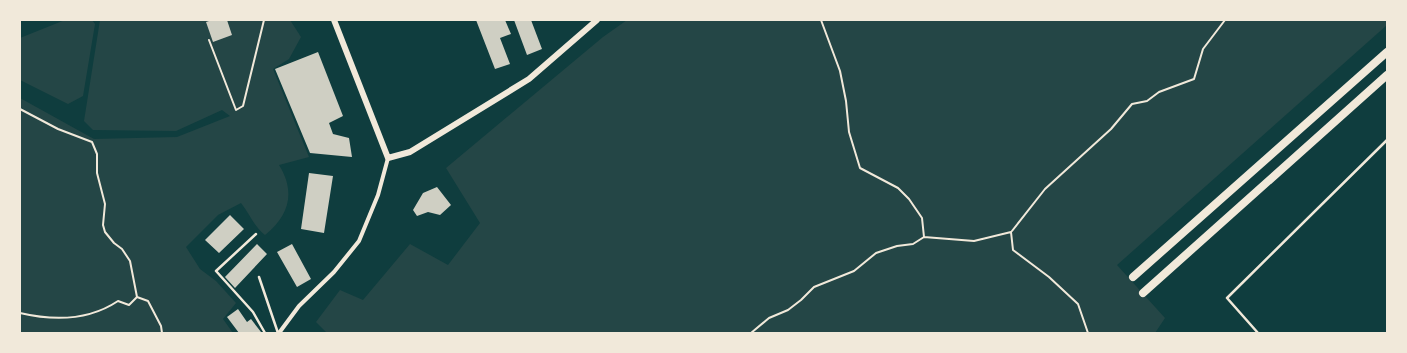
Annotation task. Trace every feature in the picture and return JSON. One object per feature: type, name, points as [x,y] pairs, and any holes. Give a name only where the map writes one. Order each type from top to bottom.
[{"type":"highway","points":[[1132,277],[1387,52]]},
{"type":"highway","points":[[1143,293],[1387,75]]},
{"type":"street","points":[[278,333],[300,306],[334,272],[359,241],[378,195],[388,158],[334,20]]},
{"type":"street","points":[[388,158],[410,152],[529,79],[597,20]]},
{"type":"lane","points":[[1258,333],[1227,298],[1387,140]]},
{"type":"lane","points":[[256,234],[216,271],[253,312],[265,333]]},
{"type":"lane","points":[[259,277],[278,333]]},
{"type":"path","points":[[209,40],[236,110],[243,106],[264,20]]},
{"type":"path","points":[[820,20],[840,71],[846,101],[849,132],[860,168],[898,188],[909,199],[922,218],[924,237]]},
{"type":"path","points":[[751,333],[769,318],[795,305],[814,287],[854,271],[876,253],[897,246],[913,244],[924,237],[974,241],[1012,232],[1045,189],[1111,129],[1132,104],[1147,100],[1159,92],[1194,79],[1203,49],[1225,20]]},
{"type":"path","points":[[20,109],[58,129],[92,142],[97,154],[97,173],[105,204],[103,225],[109,238],[122,249],[130,261],[137,297]]},
{"type":"path","points":[[1012,232],[1013,250],[1049,277],[1078,304],[1088,333]]},
{"type":"path","points":[[20,313],[68,319],[106,309],[118,301],[129,305],[137,297]]},
{"type":"path","points":[[137,297],[148,301],[161,326],[162,333]]},
{"type":"shaded area","points":[[65,20],[92,20],[95,24],[83,96],[68,104],[20,80],[20,38]]},
{"type":"shaded area","points":[[100,20],[290,20],[301,37],[289,59],[273,69],[309,157],[279,165],[284,175],[288,194],[287,203],[280,220],[265,235],[258,228],[241,203],[218,215],[186,247],[200,269],[216,281],[236,303],[223,319],[233,333],[20,332],[20,98],[94,139],[177,137],[230,116],[222,110],[176,131],[93,130],[84,121]]},
{"type":"shaded area","points":[[627,20],[1387,20],[1387,25],[1117,265],[1165,318],[1155,333],[327,333],[316,322],[340,290],[363,300],[410,244],[448,265],[480,223],[446,168],[603,37]]},
{"type":"building","points":[[212,20],[227,20],[232,35],[213,42],[206,22]]},
{"type":"building","points":[[476,20],[505,20],[511,34],[500,38],[510,64],[495,69]]},
{"type":"building","points":[[514,20],[531,20],[542,49],[527,55]]},
{"type":"building","points":[[318,52],[343,116],[329,123],[333,134],[349,138],[352,157],[310,153],[275,69]]},
{"type":"building","points":[[309,173],[333,176],[324,233],[301,229]]},
{"type":"building","points":[[437,187],[451,205],[440,215],[428,212],[417,216],[413,210],[423,193]]},
{"type":"building","points":[[230,215],[244,229],[219,253],[205,240]]},
{"type":"building","points":[[257,244],[267,254],[235,288],[225,277]]},
{"type":"building","points":[[292,244],[311,279],[297,287],[277,252]]},
{"type":"building","points":[[238,309],[247,322],[251,319],[261,332],[239,333],[227,317]]}]
